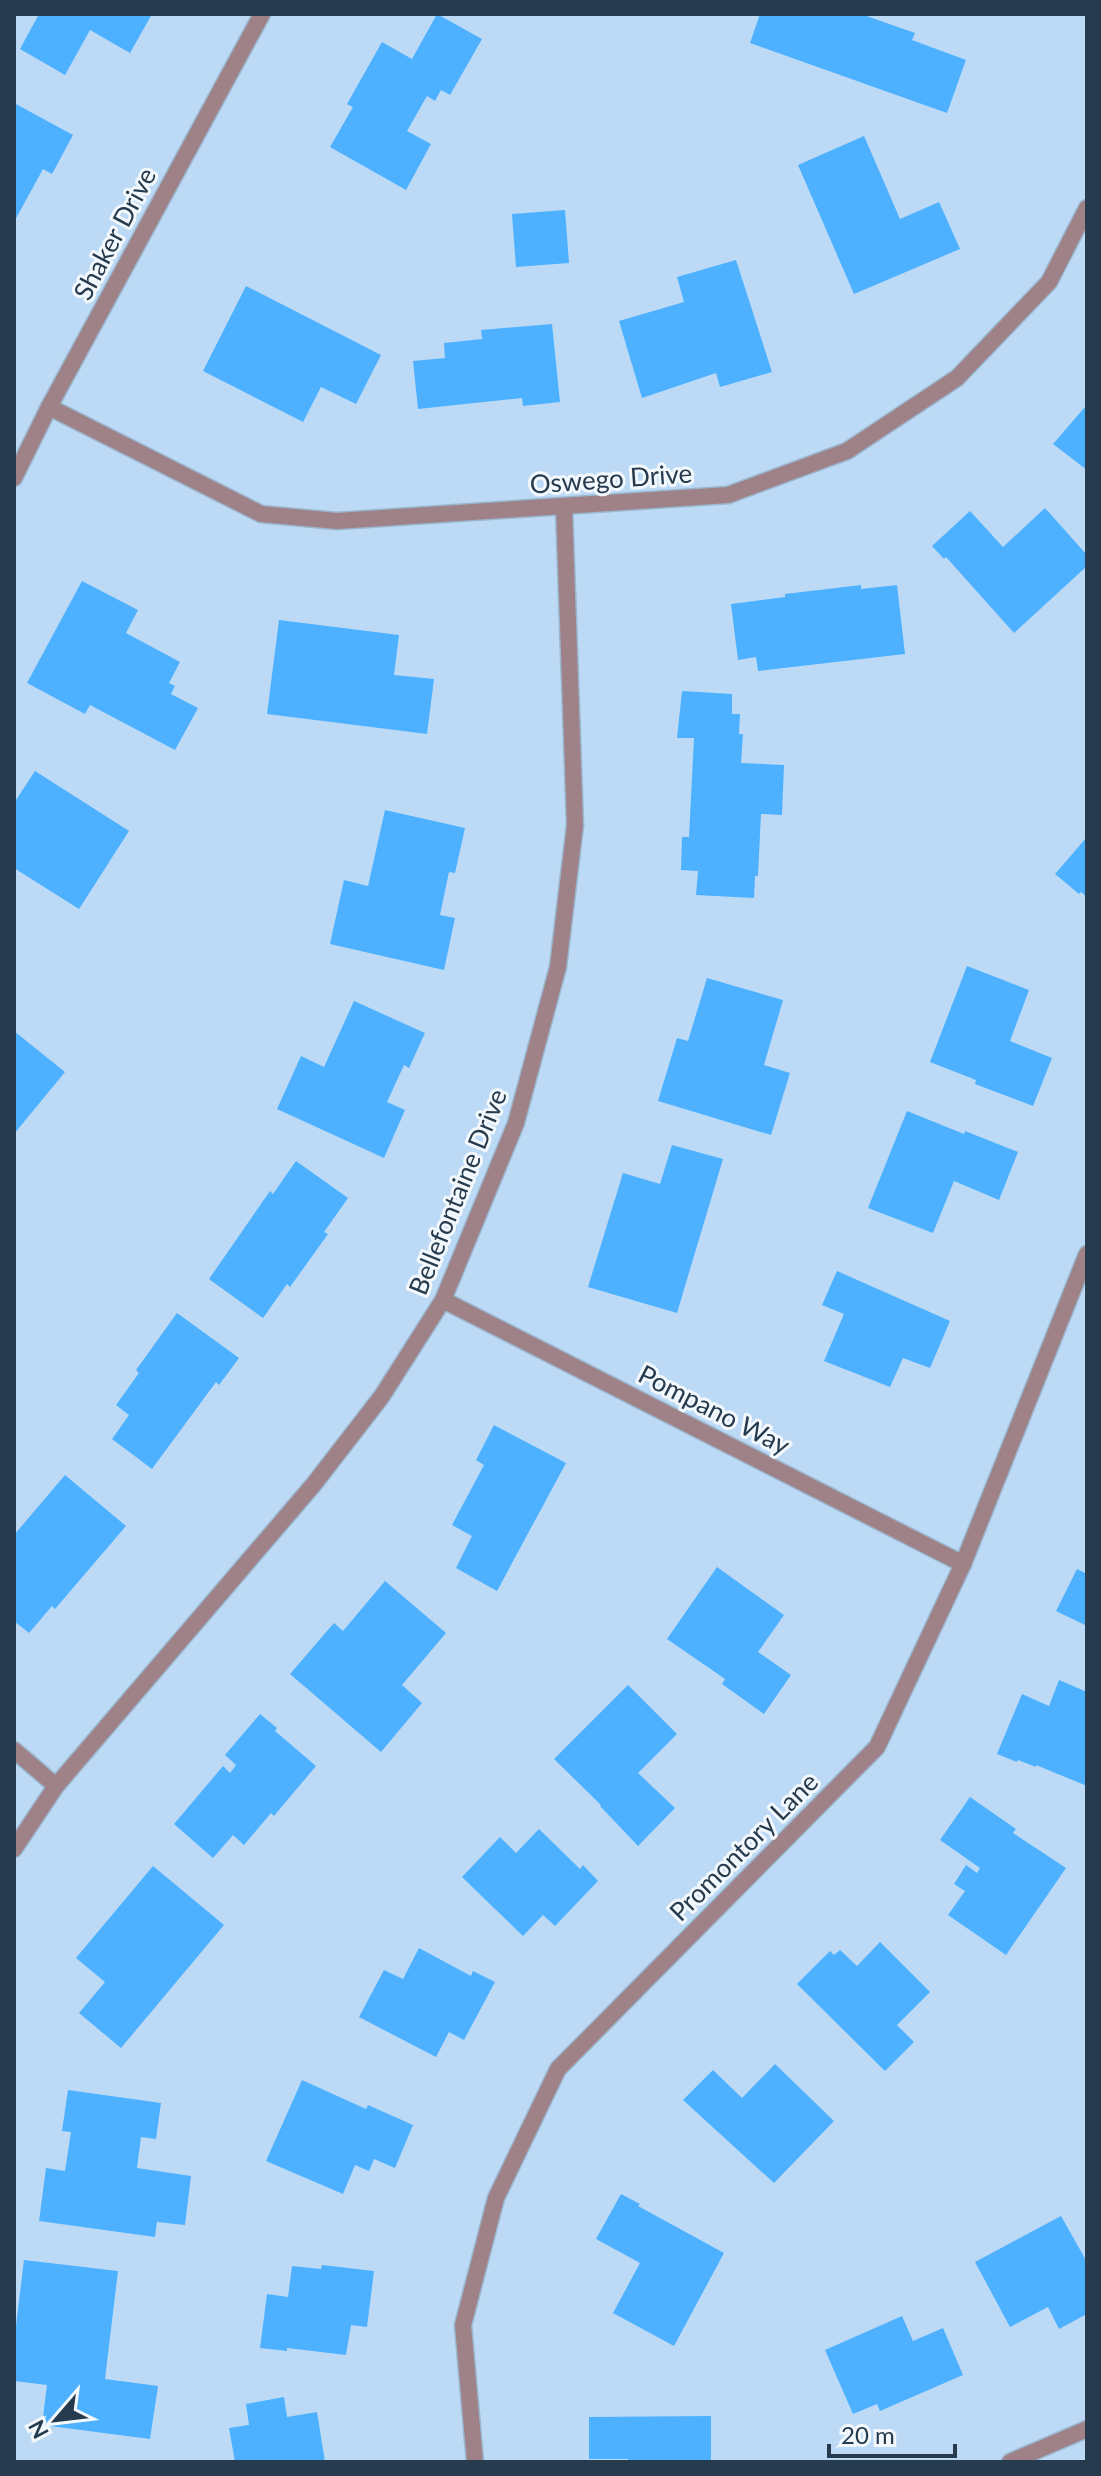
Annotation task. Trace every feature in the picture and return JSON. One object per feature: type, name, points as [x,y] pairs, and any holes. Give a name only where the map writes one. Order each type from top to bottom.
[{"type":"street","name":"Shaker Drive","points":[[14,478],[49,407],[262,14]]},
{"type":"street","name":"Oswego Drive","points":[[49,407],[261,514],[337,521],[728,495],[847,451],[957,378],[1049,282],[1087,208]]},
{"type":"street","name":"Bellefontaine Drive","points":[[14,1849],[56,1786],[314,1484],[382,1396],[443,1300],[516,1123],[558,967],[575,825],[564,507]]},
{"type":"street","name":"Promontory Lane","points":[[475,2462],[463,2325],[496,2198],[558,2069],[877,1747],[963,1564],[1087,1254]]},
{"type":"street","name":"Pompano Way","points":[[443,1300],[963,1564]]},
{"type":"street","points":[[14,1750],[56,1786]]},
{"type":"street","points":[[1010,2462],[1087,2429]]},
{"type":"building","points":[[39,14],[152,14],[130,53],[90,30],[65,75],[20,49]]},
{"type":"building","points":[[437,14],[482,39],[450,95],[441,90],[435,101],[427,96],[407,131],[431,144],[406,190],[330,147],[353,107],[347,104],[382,42],[412,59]]},
{"type":"building","points":[[760,14],[861,14],[915,33],[912,40],[966,60],[947,113],[750,43]]},
{"type":"building","points":[[14,103],[73,135],[52,174],[43,169],[14,222]]},
{"type":"building","points":[[864,136],[900,219],[939,202],[960,249],[854,294],[798,165]]},
{"type":"building","points":[[565,210],[569,263],[516,267],[512,214]]},
{"type":"building","points":[[736,260],[772,372],[720,387],[716,373],[642,398],[619,321],[684,302],[677,277]]},
{"type":"building","points":[[246,286],[381,355],[356,404],[321,387],[303,422],[203,371]]},
{"type":"building","points":[[552,324],[560,402],[523,406],[522,398],[418,409],[413,361],[445,358],[444,343],[482,339],[481,330]]},
{"type":"building","points":[[1087,408],[1087,470],[1053,444]]},
{"type":"building","points":[[1045,508],[1087,555],[1087,566],[1014,633],[946,557],[944,559],[932,546],[970,511],[1003,547]]},
{"type":"building","points":[[82,581],[138,610],[126,633],[180,662],[169,683],[175,686],[171,694],[198,708],[175,750],[90,705],[85,714],[27,683]]},
{"type":"building","points":[[861,585],[861,589],[897,585],[905,654],[758,671],[756,657],[738,660],[731,604]]},
{"type":"building","points":[[279,620],[399,635],[394,675],[434,679],[427,734],[267,714]]},
{"type":"building","points":[[682,691],[732,694],[732,714],[740,714],[739,734],[743,734],[741,763],[784,765],[782,815],[761,814],[754,898],[696,895],[698,871],[681,870],[682,837],[689,837],[694,738],[677,738]]},
{"type":"building","points":[[35,771],[129,831],[79,909],[14,868],[14,803]]},
{"type":"building","points":[[385,810],[465,828],[455,873],[449,872],[440,915],[455,918],[444,970],[330,944],[344,880],[368,886]]},
{"type":"building","points":[[1087,837],[1087,897],[1055,874]]},
{"type":"building","points":[[967,966],[1029,990],[1010,1041],[1052,1058],[1033,1106],[975,1084],[976,1080],[930,1062]]},
{"type":"building","points":[[707,978],[783,1000],[764,1065],[790,1073],[771,1135],[658,1101],[677,1038],[688,1041]]},
{"type":"building","points":[[354,1001],[425,1033],[409,1068],[404,1065],[387,1102],[405,1110],[384,1158],[277,1109],[301,1056],[324,1067]]},
{"type":"building","points":[[14,1031],[65,1072],[14,1134]]},
{"type":"building","points":[[907,1111],[1018,1152],[999,1200],[954,1181],[933,1233],[868,1208]]},
{"type":"building","points":[[672,1145],[723,1159],[677,1313],[588,1287],[623,1173],[660,1184]]},
{"type":"building","points":[[296,1161],[348,1198],[324,1232],[328,1234],[263,1318],[209,1279],[270,1191],[273,1194]]},
{"type":"building","points":[[837,1271],[950,1321],[930,1368],[903,1358],[890,1387],[824,1361],[844,1314],[822,1305]]},
{"type":"building","points":[[177,1313],[239,1358],[219,1385],[216,1382],[152,1469],[112,1439],[129,1415],[116,1405],[139,1373],[136,1370]]},
{"type":"building","points":[[494,1425],[566,1463],[497,1591],[456,1568],[472,1536],[452,1525],[484,1465],[476,1460]]},
{"type":"building","points":[[65,1475],[126,1526],[55,1609],[52,1606],[29,1633],[14,1621],[14,1535]]},
{"type":"building","points":[[717,1567],[784,1615],[758,1652],[791,1675],[764,1714],[722,1684],[725,1679],[667,1639]]},
{"type":"building","points":[[1077,1569],[1087,1574],[1087,1626],[1056,1611]]},
{"type":"building","points":[[385,1581],[446,1633],[402,1685],[422,1703],[381,1752],[290,1674],[334,1623],[343,1631]]},
{"type":"building","points":[[1059,1680],[1087,1692],[1087,1786],[1036,1765],[997,1754],[1022,1694],[1049,1706]]},
{"type":"building","points":[[628,1685],[677,1734],[638,1773],[675,1808],[638,1846],[554,1759]]},
{"type":"building","points":[[260,1714],[316,1766],[274,1816],[271,1813],[244,1845],[233,1835],[213,1858],[174,1824],[223,1766],[230,1773],[236,1765],[225,1755]]},
{"type":"building","points":[[970,1797],[1016,1829],[1013,1833],[1066,1868],[1006,1955],[948,1915],[965,1891],[954,1884],[966,1865],[977,1873],[980,1868],[940,1840]]},
{"type":"building","points":[[539,1829],[580,1869],[583,1865],[598,1881],[555,1926],[543,1915],[523,1936],[462,1877],[500,1837],[516,1853]]},
{"type":"building","points":[[153,1866],[224,1925],[121,2048],[79,2013],[105,1982],[76,1958]]},
{"type":"building","points":[[880,1942],[930,1992],[897,2025],[914,2042],[885,2071],[797,1984],[830,1951],[834,1955],[840,1950],[857,1966]]},
{"type":"building","points":[[419,1948],[471,1976],[473,1971],[495,1982],[464,2040],[449,2032],[436,2057],[359,2017],[384,1970],[403,1979]]},
{"type":"building","points":[[775,2064],[834,2121],[774,2183],[683,2100],[713,2070],[742,2098]]},
{"type":"building","points":[[302,2080],[366,2109],[368,2105],[413,2125],[395,2168],[374,2159],[369,2171],[355,2165],[343,2194],[266,2161]]},
{"type":"building","points":[[68,2090],[161,2103],[156,2139],[141,2137],[137,2168],[191,2176],[185,2225],[157,2222],[155,2237],[39,2221],[46,2168],[65,2171],[71,2132],[62,2131]]},
{"type":"building","points":[[621,2194],[724,2253],[674,2346],[613,2313],[640,2263],[596,2239]]},
{"type":"building","points":[[1061,2216],[1087,2262],[1087,2314],[1059,2329],[1048,2307],[1010,2327],[975,2262]]},
{"type":"building","points":[[24,2260],[118,2271],[105,2379],[158,2386],[150,2439],[42,2425],[47,2385],[14,2381],[14,2342]]},
{"type":"building","points":[[322,2265],[374,2271],[367,2327],[351,2325],[346,2355],[260,2348],[267,2294],[288,2297],[292,2266],[321,2269]]},
{"type":"building","points":[[902,2316],[913,2341],[943,2328],[963,2375],[880,2411],[877,2404],[853,2414],[825,2350]]},
{"type":"building","points":[[284,2397],[287,2417],[317,2412],[325,2462],[235,2462],[229,2428],[249,2425],[246,2404]]},
{"type":"building","points":[[711,2416],[711,2462],[589,2459],[589,2417]]}]
